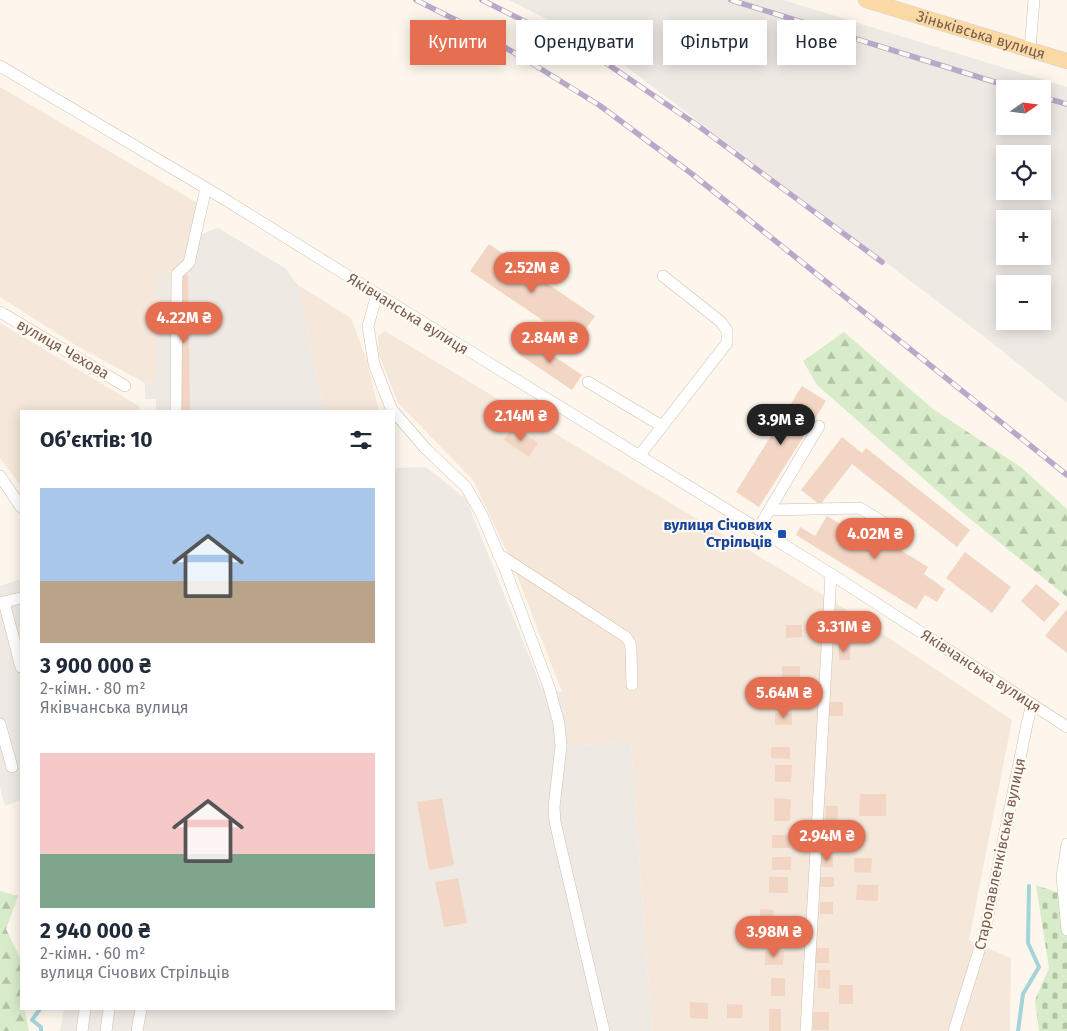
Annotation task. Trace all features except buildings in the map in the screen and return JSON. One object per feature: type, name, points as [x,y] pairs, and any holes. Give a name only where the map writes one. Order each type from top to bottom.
[{"type":"main road","name":"Зіньківська вулиця","points":[[866,0],[1067,61]]},
{"type":"street","points":[[1030,49],[1034,0]]},
{"type":"street","name":"Яківчанська вулиця","points":[[0,66],[206,188],[832,574],[1067,727]]},
{"type":"street","points":[[176,410],[177,274],[189,263],[206,188]]},
{"type":"street","points":[[639,456],[727,342],[727,331],[721,322],[663,276]]},
{"type":"street","points":[[376,294],[368,326],[374,364],[392,410]]},
{"type":"street","name":"вулиця Чехова","points":[[0,312],[126,386]]},
{"type":"street","points":[[588,382],[662,426]]},
{"type":"street","points":[[395,413],[426,449],[466,487],[481,513],[548,687],[559,724],[561,746],[554,807],[555,822],[604,1031]]},
{"type":"street","points":[[758,529],[819,426]]},
{"type":"street","points":[[0,476],[20,506]]},
{"type":"street","points":[[770,510],[860,508],[886,524]]},
{"type":"street","points":[[498,554],[626,637],[630,643],[631,650],[632,685]]},
{"type":"street","points":[[806,1031],[832,574]]},
{"type":"street","points":[[20,598],[2,603],[20,664]]},
{"type":"street","name":"Старопавленківська вулиця","points":[[954,1031],[985,931],[1032,704]]},
{"type":"street","points":[[0,724],[12,767]]},
{"type":"street","points":[[1067,844],[1062,878],[1067,930]]},
{"type":"street","points":[[82,1031],[85,1010]]},
{"type":"street","points":[[106,1031],[109,1010]]},
{"type":"street","points":[[137,1031],[141,1010]]},
{"type":"shaded area","points":[[509,0],[783,0],[848,20],[777,20],[777,65],[856,65],[856,22],[1044,80],[996,80],[996,135],[1051,135],[1051,82],[1067,87],[1067,403],[986,338],[624,65],[653,65],[653,20],[549,20]]},
{"type":"shaded area","points":[[0,87],[199,204],[184,260],[175,276],[156,276],[156,382],[145,383],[77,346],[0,297]]},
{"type":"shaded area","points":[[218,228],[285,268],[298,285],[324,410],[156,410],[156,399],[145,399],[145,383],[156,382],[156,275],[175,275],[184,260],[192,232],[202,234]]},
{"type":"shaded area","points":[[298,285],[351,318],[366,358],[379,410],[324,410]]},
{"type":"shaded area","points":[[0,323],[139,406],[140,410],[20,410],[20,485],[0,458]]},
{"type":"shaded area","points":[[385,331],[833,601],[1012,720],[969,940],[1011,958],[1010,1031],[652,1031],[631,741],[571,746],[562,692],[513,565],[473,480],[398,403],[379,355],[378,336]]},
{"type":"shaded area","points":[[426,467],[466,499],[542,689],[562,692],[571,746],[631,741],[652,1031],[60,1031],[64,1010],[395,1010],[395,468]]},
{"type":"shaded area","points":[[20,579],[20,800],[5,806],[0,787],[0,586]]},
{"type":"green space","points":[[844,332],[933,409],[1022,468],[1067,509],[1067,597],[958,509],[817,385],[803,361]]},
{"type":"green space","points":[[1036,885],[1067,896],[1067,1031],[1039,1031],[1035,1000],[1049,968]]},
{"type":"green space","points":[[0,891],[18,896],[6,929],[20,958],[20,1010],[26,1010],[29,1031],[0,1031]]},
{"type":"waterway","points":[[1018,1031],[1023,994],[1039,967],[1028,943],[1029,886]]},
{"type":"waterway","points":[[39,1010],[32,1020],[41,1027],[41,1031]]},
{"type":"railway","points":[[416,0],[466,25],[599,105],[692,174],[1067,475]]},
{"type":"railway","points":[[482,0],[600,59],[697,125],[882,262]]},
{"type":"railway","points":[[731,0],[996,82]]},
{"type":"railway","points":[[1051,100],[1067,104]]},
{"type":"place","name":"вулиця Січових Стрільців","points":[[782,534]]}]
